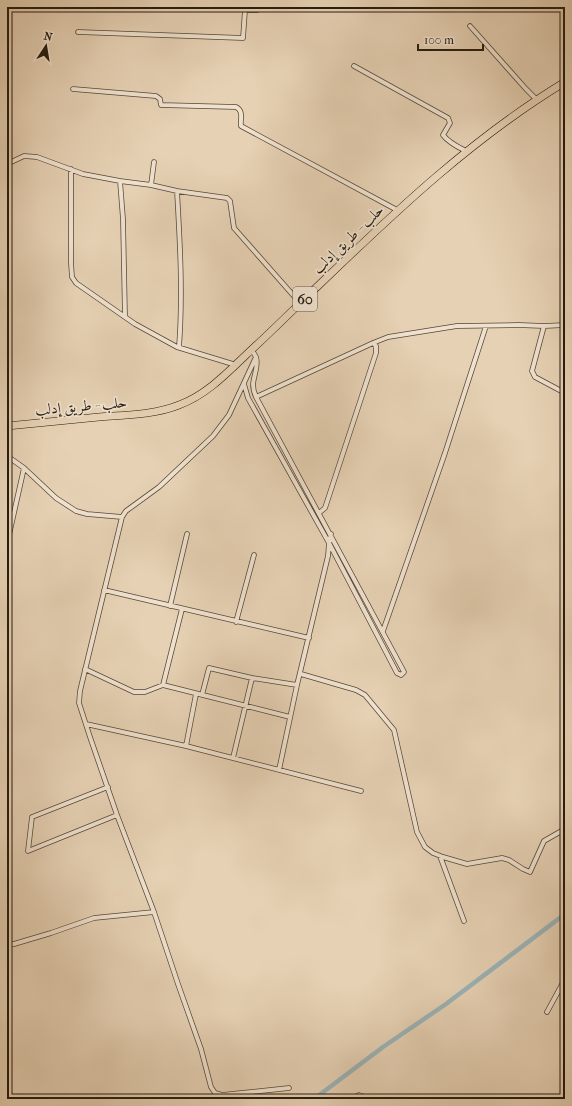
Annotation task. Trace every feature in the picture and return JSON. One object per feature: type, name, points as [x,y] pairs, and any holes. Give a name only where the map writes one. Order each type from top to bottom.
[{"type":"highway","name":"حلب - طريق إدلب","points":[[7,426],[141,414],[179,405],[198,396],[236,365],[397,210],[466,151],[537,100],[565,82]]},
{"type":"street","points":[[78,32],[243,38],[245,10],[257,10],[259,7]]},
{"type":"street","points":[[470,26],[537,100]]},
{"type":"street","points":[[354,66],[448,118],[450,123],[444,135],[446,139],[455,146],[466,151]]},
{"type":"street","points":[[73,89],[156,96],[160,99],[161,105],[236,107],[241,112],[241,126],[397,210]]},
{"type":"street","points":[[7,164],[24,156],[36,157],[94,177],[228,198],[230,201],[234,228],[300,303]]},
{"type":"street","points":[[151,185],[154,162]]},
{"type":"street","points":[[71,170],[72,277],[76,283],[135,324],[179,347],[236,365]]},
{"type":"street","points":[[120,181],[123,220],[125,317]]},
{"type":"street","points":[[177,191],[181,280],[179,347]]},
{"type":"street","points":[[256,397],[388,337],[451,326],[565,325]]},
{"type":"street","points":[[383,631],[445,453],[486,326]]},
{"type":"street","points":[[544,326],[532,374],[565,394]]},
{"type":"street","points":[[319,513],[325,508],[376,353],[376,346],[373,343]]},
{"type":"street","points":[[244,384],[248,398],[329,543],[397,673],[402,675],[404,672],[383,631],[256,397],[253,382],[258,362],[252,350]]},
{"type":"street","points":[[256,357],[229,415],[213,436],[159,487],[126,511],[122,517],[85,668],[79,703],[108,788],[154,912],[201,1049],[211,1087],[215,1093],[222,1095],[289,1088]]},
{"type":"street","points":[[7,456],[24,468],[56,498],[76,511],[87,514],[122,517]]},
{"type":"street","points":[[7,544],[24,468]]},
{"type":"street","points":[[170,606],[187,534]]},
{"type":"street","points":[[279,770],[297,685],[301,674],[328,556],[331,534]]},
{"type":"street","points":[[236,622],[254,555]]},
{"type":"street","points":[[104,590],[309,638]]},
{"type":"street","points":[[163,685],[182,609]]},
{"type":"street","points":[[85,668],[134,692],[145,692],[163,685],[290,717]]},
{"type":"street","points":[[202,695],[209,668],[252,678],[297,685]]},
{"type":"street","points":[[301,674],[356,690],[365,695],[394,730],[417,832],[425,847],[440,856],[467,864],[502,858],[509,860],[522,869],[530,872],[544,841],[565,829]]},
{"type":"street","points":[[233,758],[252,678]]},
{"type":"street","points":[[186,746],[196,694]]},
{"type":"street","points":[[86,724],[186,746],[361,791]]},
{"type":"street","points":[[108,788],[32,817],[28,851],[118,815]]},
{"type":"street","points":[[440,856],[464,921]]},
{"type":"street","points":[[7,944],[14,944],[51,933],[94,918],[154,912]]},
{"type":"street","points":[[547,1012],[565,980]]},
{"type":"street","points":[[246,1093],[250,1099]]},
{"type":"street","points":[[351,1099],[359,1095],[371,1099]]},
{"type":"waterway","points":[[314,1099],[383,1047],[446,1004],[565,914]]}]
